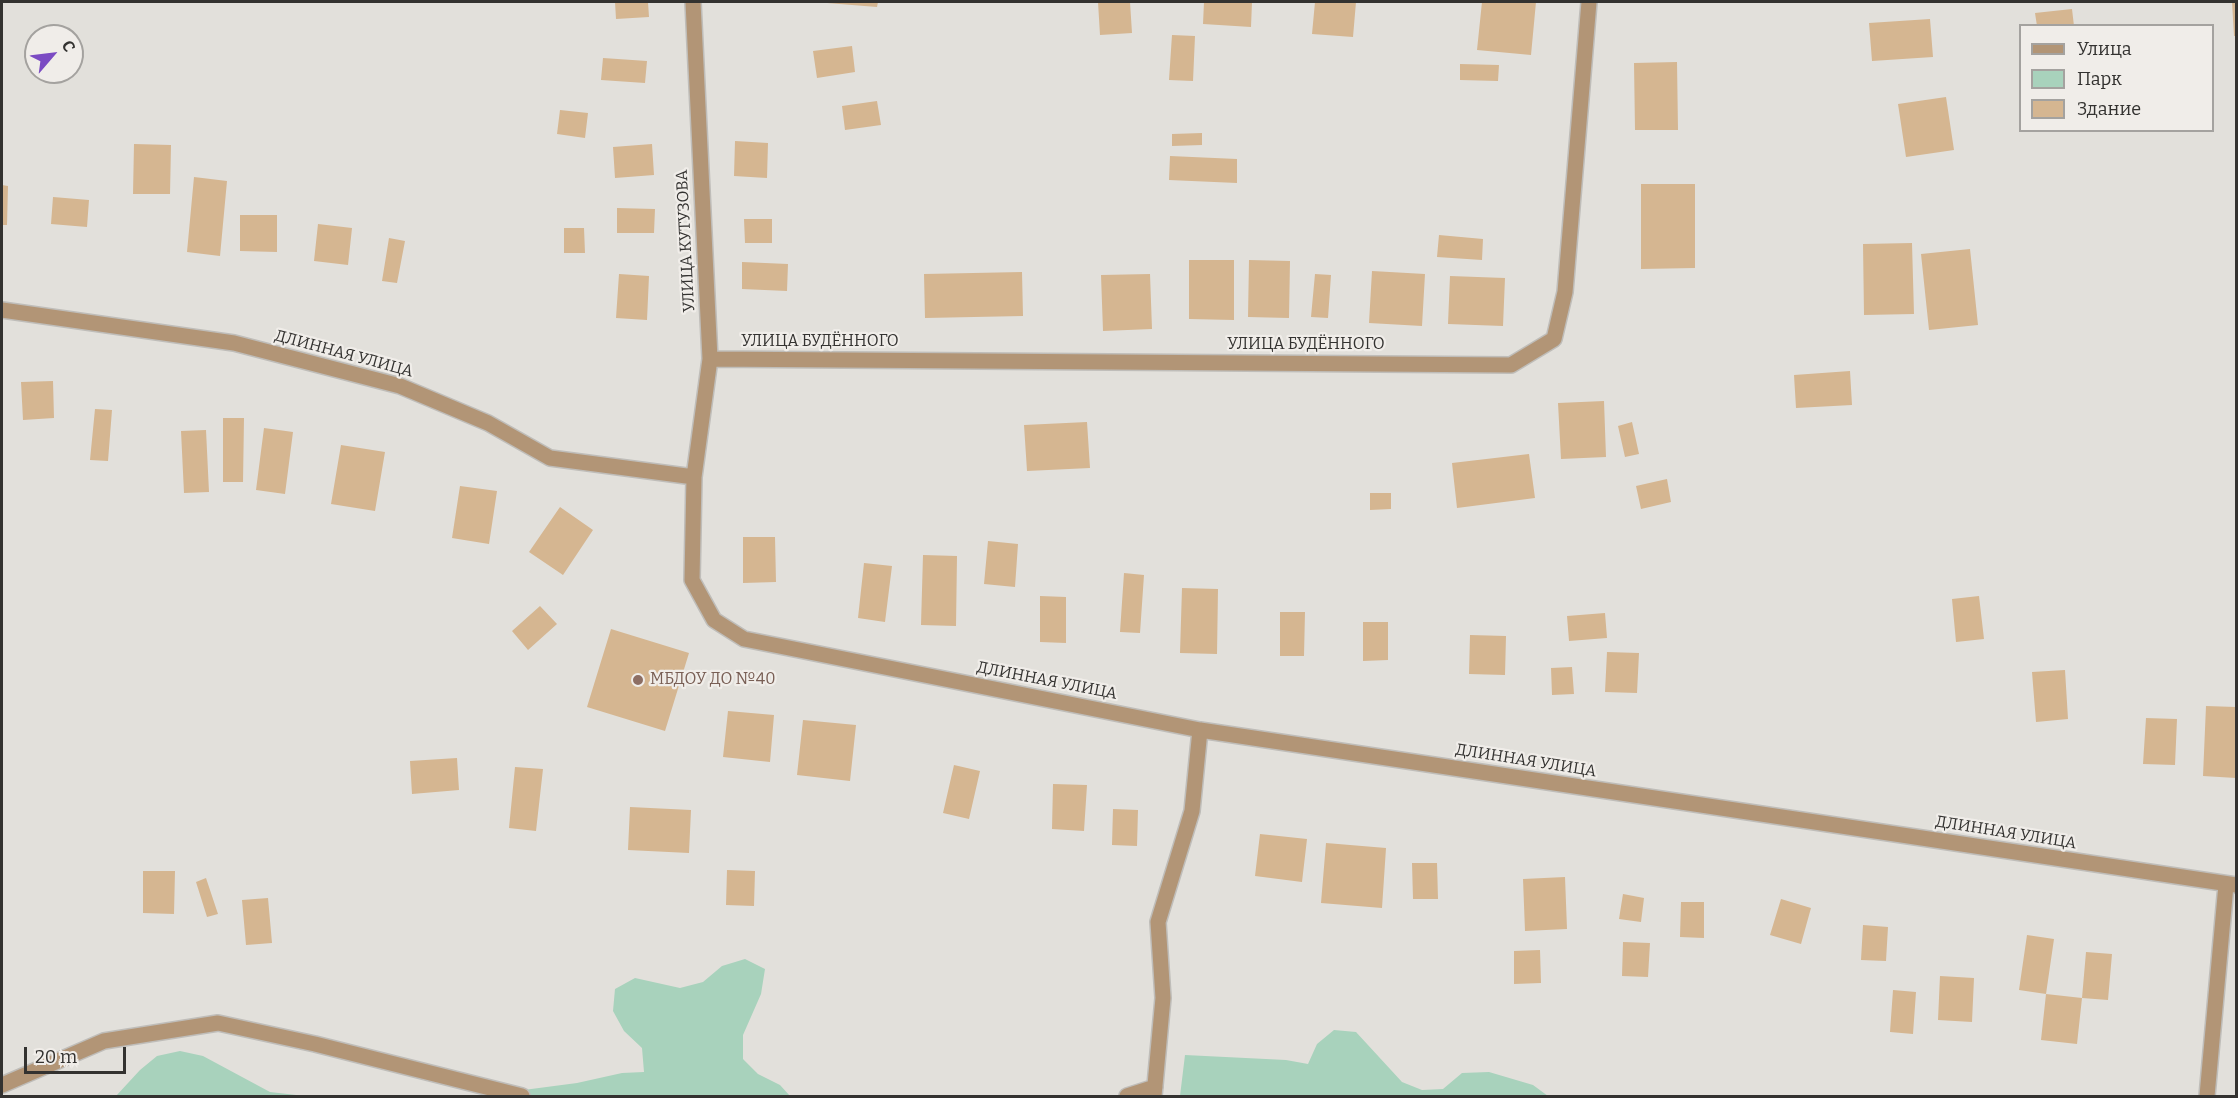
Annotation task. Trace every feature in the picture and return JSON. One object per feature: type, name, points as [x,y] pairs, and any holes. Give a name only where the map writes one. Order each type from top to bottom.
[{"type":"street","name":"УЛИЦА КУТУЗОВА","points":[[693,2],[710,359],[694,477]]},
{"type":"street","name":"УЛИЦА БУДЁННОГО","points":[[710,359],[1511,365],[1554,339],[1565,292],[1589,2]]},
{"type":"street","name":"ДЛИННАЯ УЛИЦА","points":[[2,310],[234,344],[400,386],[488,423],[549,458],[694,477],[692,580],[714,620],[744,639],[1200,730],[2231,885]]},
{"type":"street","points":[[1127,1096],[1155,1092],[1163,998],[1158,922],[1192,811],[1200,730]]},
{"type":"street","points":[[2207,1096],[2231,885]]},
{"type":"street","points":[[2,1085],[104,1041],[218,1023],[315,1044],[522,1096]]},
{"type":"green space","points":[[745,959],[765,969],[761,994],[743,1035],[743,1059],[758,1074],[780,1085],[790,1096],[478,1096],[577,1083],[622,1073],[644,1072],[642,1048],[624,1031],[613,1011],[615,989],[635,978],[680,988],[703,982],[722,966]]},
{"type":"green space","points":[[1334,1030],[1356,1032],[1402,1082],[1422,1090],[1443,1089],[1462,1073],[1489,1072],[1533,1085],[1548,1096],[1180,1096],[1185,1055],[1286,1060],[1308,1064],[1317,1044]]},
{"type":"green space","points":[[180,1051],[203,1056],[270,1092],[305,1096],[116,1096],[140,1070],[157,1056]]},
{"type":"building","points":[[615,2],[648,2],[649,17],[616,19]]},
{"type":"building","points":[[827,2],[878,2],[877,7]]},
{"type":"building","points":[[1098,2],[1130,2],[1132,33],[1100,35]]},
{"type":"building","points":[[1204,2],[1252,2],[1251,27],[1203,24]]},
{"type":"building","points":[[1315,2],[1356,2],[1353,37],[1312,34]]},
{"type":"building","points":[[1482,2],[1536,2],[1531,55],[1477,50]]},
{"type":"building","points":[[2232,2],[2236,2],[2236,36],[2234,36]]},
{"type":"building","points":[[2072,9],[2074,24],[2037,24],[2035,13]]},
{"type":"building","points":[[1930,19],[1933,57],[1872,61],[1869,23]]},
{"type":"building","points":[[1172,35],[1195,36],[1193,81],[1169,80]]},
{"type":"building","points":[[852,46],[855,72],[817,78],[813,51]]},
{"type":"building","points":[[603,58],[647,61],[645,83],[601,80]]},
{"type":"building","points":[[1677,62],[1678,130],[1635,130],[1634,63]]},
{"type":"building","points":[[1460,64],[1499,65],[1498,81],[1460,80]]},
{"type":"building","points":[[1946,97],[1954,150],[1906,157],[1898,104]]},
{"type":"building","points":[[877,101],[881,125],[845,130],[842,106]]},
{"type":"building","points":[[560,110],[588,113],[585,138],[557,134]]},
{"type":"building","points":[[1202,133],[1202,145],[1172,146],[1172,134]]},
{"type":"building","points":[[735,141],[768,143],[767,178],[734,176]]},
{"type":"building","points":[[134,144],[171,145],[170,194],[133,194]]},
{"type":"building","points":[[652,144],[654,175],[615,178],[613,147]]},
{"type":"building","points":[[1170,156],[1237,159],[1237,183],[1169,180]]},
{"type":"building","points":[[194,177],[227,181],[220,256],[187,252]]},
{"type":"building","points":[[1641,184],[1695,184],[1695,268],[1641,269]]},
{"type":"building","points":[[2,185],[8,186],[7,225],[2,225]]},
{"type":"building","points":[[53,197],[89,200],[87,227],[51,224]]},
{"type":"building","points":[[617,208],[655,209],[654,233],[617,233]]},
{"type":"building","points":[[240,215],[277,215],[277,252],[240,251]]},
{"type":"building","points":[[744,219],[772,219],[772,243],[745,243]]},
{"type":"building","points":[[318,224],[352,228],[348,265],[314,261]]},
{"type":"building","points":[[564,228],[584,228],[585,253],[564,253]]},
{"type":"building","points":[[1439,235],[1483,239],[1482,260],[1437,257]]},
{"type":"building","points":[[389,238],[405,241],[397,283],[382,281]]},
{"type":"building","points":[[1912,243],[1914,314],[1864,315],[1863,244]]},
{"type":"building","points":[[1970,249],[1978,325],[1929,330],[1921,254]]},
{"type":"building","points":[[1189,260],[1234,260],[1234,320],[1189,319]]},
{"type":"building","points":[[1249,260],[1290,261],[1289,318],[1248,317]]},
{"type":"building","points":[[742,262],[788,264],[787,291],[742,289]]},
{"type":"building","points":[[1372,271],[1425,274],[1422,326],[1369,323]]},
{"type":"building","points":[[1022,272],[1023,316],[925,318],[924,274]]},
{"type":"building","points":[[619,274],[649,276],[647,320],[616,318]]},
{"type":"building","points":[[1150,274],[1152,329],[1103,331],[1101,275]]},
{"type":"building","points":[[1315,274],[1331,275],[1328,318],[1311,317]]},
{"type":"building","points":[[1450,276],[1505,278],[1503,326],[1448,324]]},
{"type":"building","points":[[1850,371],[1852,405],[1796,408],[1794,375]]},
{"type":"building","points":[[53,381],[54,418],[23,420],[21,382]]},
{"type":"building","points":[[1604,401],[1606,457],[1561,459],[1558,403]]},
{"type":"building","points":[[95,409],[112,410],[108,461],[90,460]]},
{"type":"building","points":[[223,418],[244,418],[243,482],[223,482]]},
{"type":"building","points":[[1087,422],[1090,468],[1027,471],[1024,425]]},
{"type":"building","points":[[1632,422],[1639,454],[1625,457],[1618,426]]},
{"type":"building","points":[[264,428],[293,432],[285,494],[256,490]]},
{"type":"building","points":[[206,430],[209,492],[184,493],[181,431]]},
{"type":"building","points":[[341,445],[385,452],[375,511],[331,504]]},
{"type":"building","points":[[1529,454],[1535,498],[1457,508],[1452,463]]},
{"type":"building","points":[[1667,479],[1671,502],[1641,509],[1636,486]]},
{"type":"building","points":[[460,486],[497,491],[489,544],[452,538]]},
{"type":"building","points":[[1370,493],[1391,493],[1391,509],[1370,510]]},
{"type":"building","points":[[560,507],[593,530],[563,575],[529,552]]},
{"type":"building","points":[[743,537],[775,537],[776,582],[743,583]]},
{"type":"building","points":[[988,541],[1018,544],[1015,587],[984,584]]},
{"type":"building","points":[[923,555],[957,556],[956,626],[921,625]]},
{"type":"building","points":[[864,563],[892,566],[885,622],[858,618]]},
{"type":"building","points":[[1124,573],[1144,575],[1140,633],[1120,632]]},
{"type":"building","points":[[1182,588],[1218,589],[1217,654],[1180,653]]},
{"type":"building","points":[[1040,596],[1066,597],[1066,643],[1040,642]]},
{"type":"building","points":[[1979,596],[1984,639],[1956,642],[1952,599]]},
{"type":"building","points":[[540,606],[557,624],[528,650],[512,631]]},
{"type":"building","points":[[1280,612],[1305,612],[1304,656],[1280,656]]},
{"type":"building","points":[[1605,613],[1607,638],[1569,641],[1567,616]]},
{"type":"building","points":[[1363,622],[1388,622],[1388,660],[1363,661]]},
{"type":"building","name":"МБДОУ ДО №40","points":[[611,629],[689,653],[665,731],[587,707]]},
{"type":"building","points":[[1470,635],[1506,636],[1505,675],[1469,674]]},
{"type":"building","points":[[1607,652],[1639,653],[1637,693],[1605,692]]},
{"type":"building","points":[[1572,667],[1574,694],[1552,695],[1551,668]]},
{"type":"building","points":[[2065,670],[2068,719],[2036,722],[2032,672]]},
{"type":"building","points":[[2206,706],[2236,707],[2236,778],[2203,776]]},
{"type":"building","points":[[728,711],[774,715],[770,762],[723,757]]},
{"type":"building","points":[[2146,718],[2177,719],[2175,765],[2143,764]]},
{"type":"building","points":[[803,720],[856,725],[850,781],[797,775]]},
{"type":"building","points":[[457,758],[459,790],[412,794],[410,761]]},
{"type":"building","points":[[954,765],[980,771],[969,819],[943,813]]},
{"type":"building","points":[[515,767],[543,769],[536,831],[509,828]]},
{"type":"building","points":[[1053,784],[1087,785],[1084,831],[1052,829]]},
{"type":"building","points":[[630,807],[691,810],[689,853],[628,850]]},
{"type":"building","points":[[1113,809],[1138,810],[1137,846],[1112,845]]},
{"type":"building","points":[[1260,834],[1307,839],[1302,882],[1255,876]]},
{"type":"building","points":[[1326,843],[1386,848],[1382,908],[1321,903]]},
{"type":"building","points":[[1412,863],[1437,863],[1438,899],[1413,899]]},
{"type":"building","points":[[727,870],[755,871],[754,906],[726,905]]},
{"type":"building","points":[[143,871],[175,871],[174,914],[143,913]]},
{"type":"building","points":[[1565,877],[1567,929],[1525,931],[1523,879]]},
{"type":"building","points":[[206,878],[218,914],[207,917],[196,882]]},
{"type":"building","points":[[1623,894],[1644,898],[1641,922],[1619,919]]},
{"type":"building","points":[[268,898],[272,943],[246,945],[242,900]]},
{"type":"building","points":[[1781,899],[1811,908],[1801,944],[1770,935]]},
{"type":"building","points":[[1681,902],[1704,902],[1704,938],[1680,937]]},
{"type":"building","points":[[1863,925],[1888,927],[1886,961],[1861,960]]},
{"type":"building","points":[[2027,935],[2054,939],[2046,994],[2019,990]]},
{"type":"building","points":[[1623,942],[1650,943],[1648,977],[1622,976]]},
{"type":"building","points":[[1540,950],[1541,983],[1514,984],[1514,951]]},
{"type":"building","points":[[2086,952],[2112,954],[2108,1000],[2082,998]]},
{"type":"building","points":[[1940,976],[1974,978],[1972,1022],[1938,1020]]},
{"type":"building","points":[[1893,990],[1916,992],[1913,1034],[1890,1032]]},
{"type":"building","points":[[2046,994],[2082,998],[2077,1044],[2041,1040]]},
{"type":"place","name":"МБДОУ ДО №40","points":[[638,680]]}]
